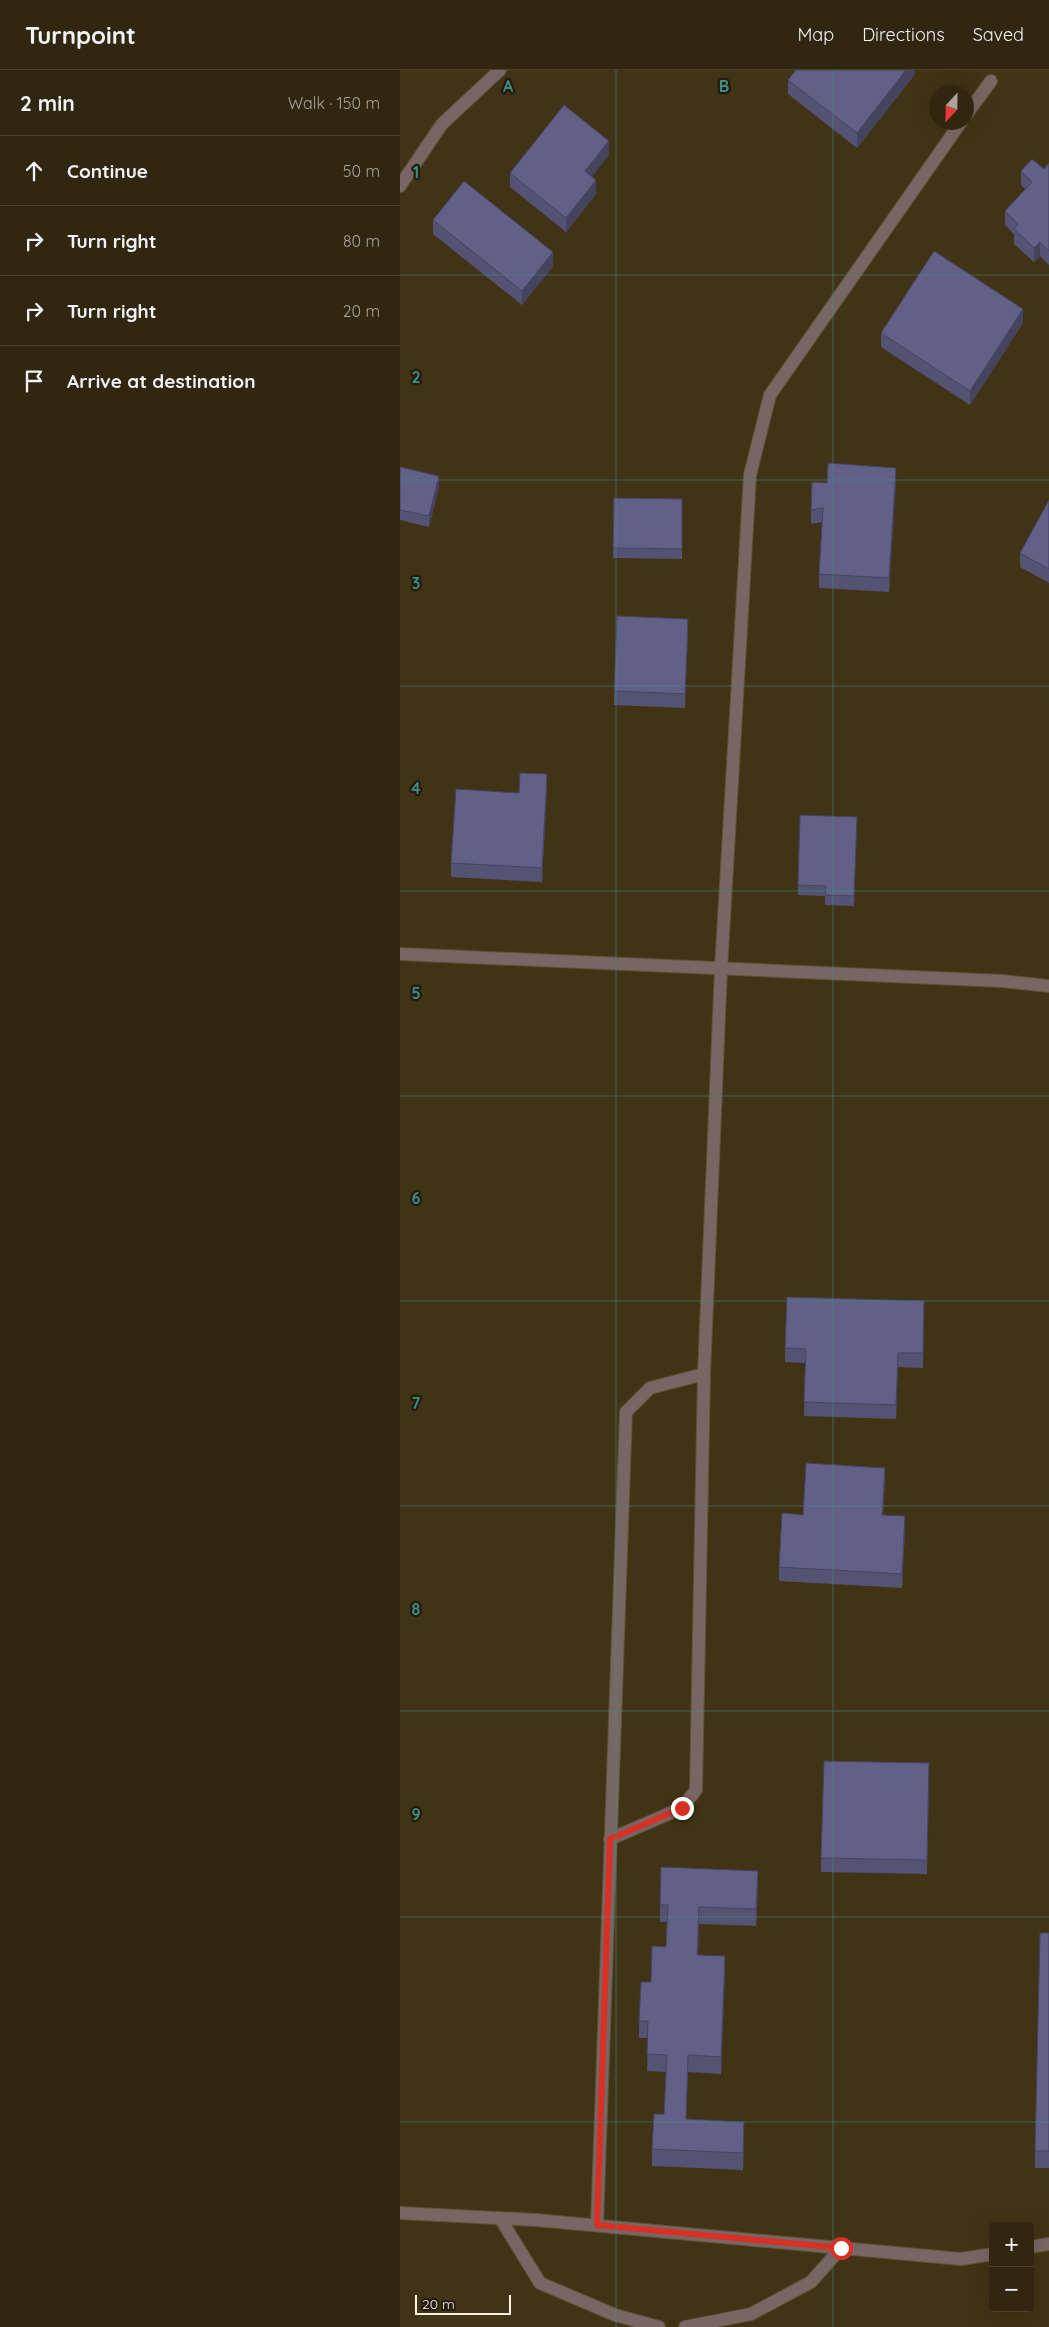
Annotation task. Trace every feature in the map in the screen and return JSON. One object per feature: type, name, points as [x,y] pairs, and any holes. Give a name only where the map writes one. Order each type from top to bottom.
[{"type":"street","points":[[400,186],[442,124],[500,70]]},
{"type":"street","points":[[974,104],[990,81]]},
{"type":"street","points":[[610,1839],[682,1808],[696,1790],[704,1374],[721,968],[750,475],[770,395],[955,130]]},
{"type":"street","points":[[400,954],[1002,981],[1049,986]]},
{"type":"street","points":[[597,2225],[626,1412],[650,1388],[704,1374]]},
{"type":"street","points":[[400,2213],[597,2225],[961,2259],[989,2255]]},
{"type":"street","points":[[500,2218],[540,2283],[615,2315],[659,2327]]},
{"type":"street","points":[[1034,2246],[1049,2244]]},
{"type":"street","points":[[685,2327],[751,2314],[811,2282],[841,2248]]},
{"type":"building","points":[[796,70],[906,70],[857,133],[788,80]]},
{"type":"building","points":[[564,105],[609,141],[585,171],[596,180],[566,218],[510,173]]},
{"type":"building","points":[[1032,159],[1044,169],[1049,163],[1049,251],[1040,242],[1034,248],[1014,229],[1018,224],[1005,211],[1032,182],[1021,171]]},
{"type":"building","points":[[464,181],[553,252],[522,291],[433,220]]},
{"type":"building","points":[[934,251],[1023,309],[970,391],[881,333]]},
{"type":"building","points":[[828,463],[896,468],[889,578],[819,574],[823,508],[811,510],[812,482],[827,483]]},
{"type":"building","points":[[400,467],[439,476],[429,516],[400,510]]},
{"type":"building","points":[[614,498],[682,499],[682,549],[613,548]]},
{"type":"building","points":[[1049,500],[1049,569],[1020,553]]},
{"type":"building","points":[[617,616],[688,619],[685,694],[614,691]]},
{"type":"building","points":[[520,773],[547,774],[542,868],[451,863],[456,789],[519,793]]},
{"type":"building","points":[[800,815],[857,817],[854,896],[825,895],[826,886],[798,885]]},
{"type":"building","points":[[787,1297],[924,1301],[923,1353],[898,1353],[896,1405],[804,1402],[806,1349],[785,1348]]},
{"type":"building","points":[[806,1463],[885,1468],[882,1515],[905,1516],[902,1574],[779,1567],[782,1513],[803,1515]]},
{"type":"building","points":[[824,1761],[929,1763],[927,1860],[821,1858]]},
{"type":"building","points":[[661,1867],[758,1871],[756,1909],[699,1907],[697,1955],[725,1956],[721,2057],[688,2055],[686,2119],[744,2122],[743,2153],[652,2149],[654,2114],[664,2114],[667,2055],[647,2054],[648,2021],[639,2021],[641,1982],[651,1982],[652,1946],[666,1947],[668,1905],[660,1905]]},
{"type":"building","points":[[1040,1933],[1049,1933],[1049,2151],[1035,2151]]},
{"type":"route","points":[[682,1808],[610,1839],[597,2225],[841,2248]]}]
